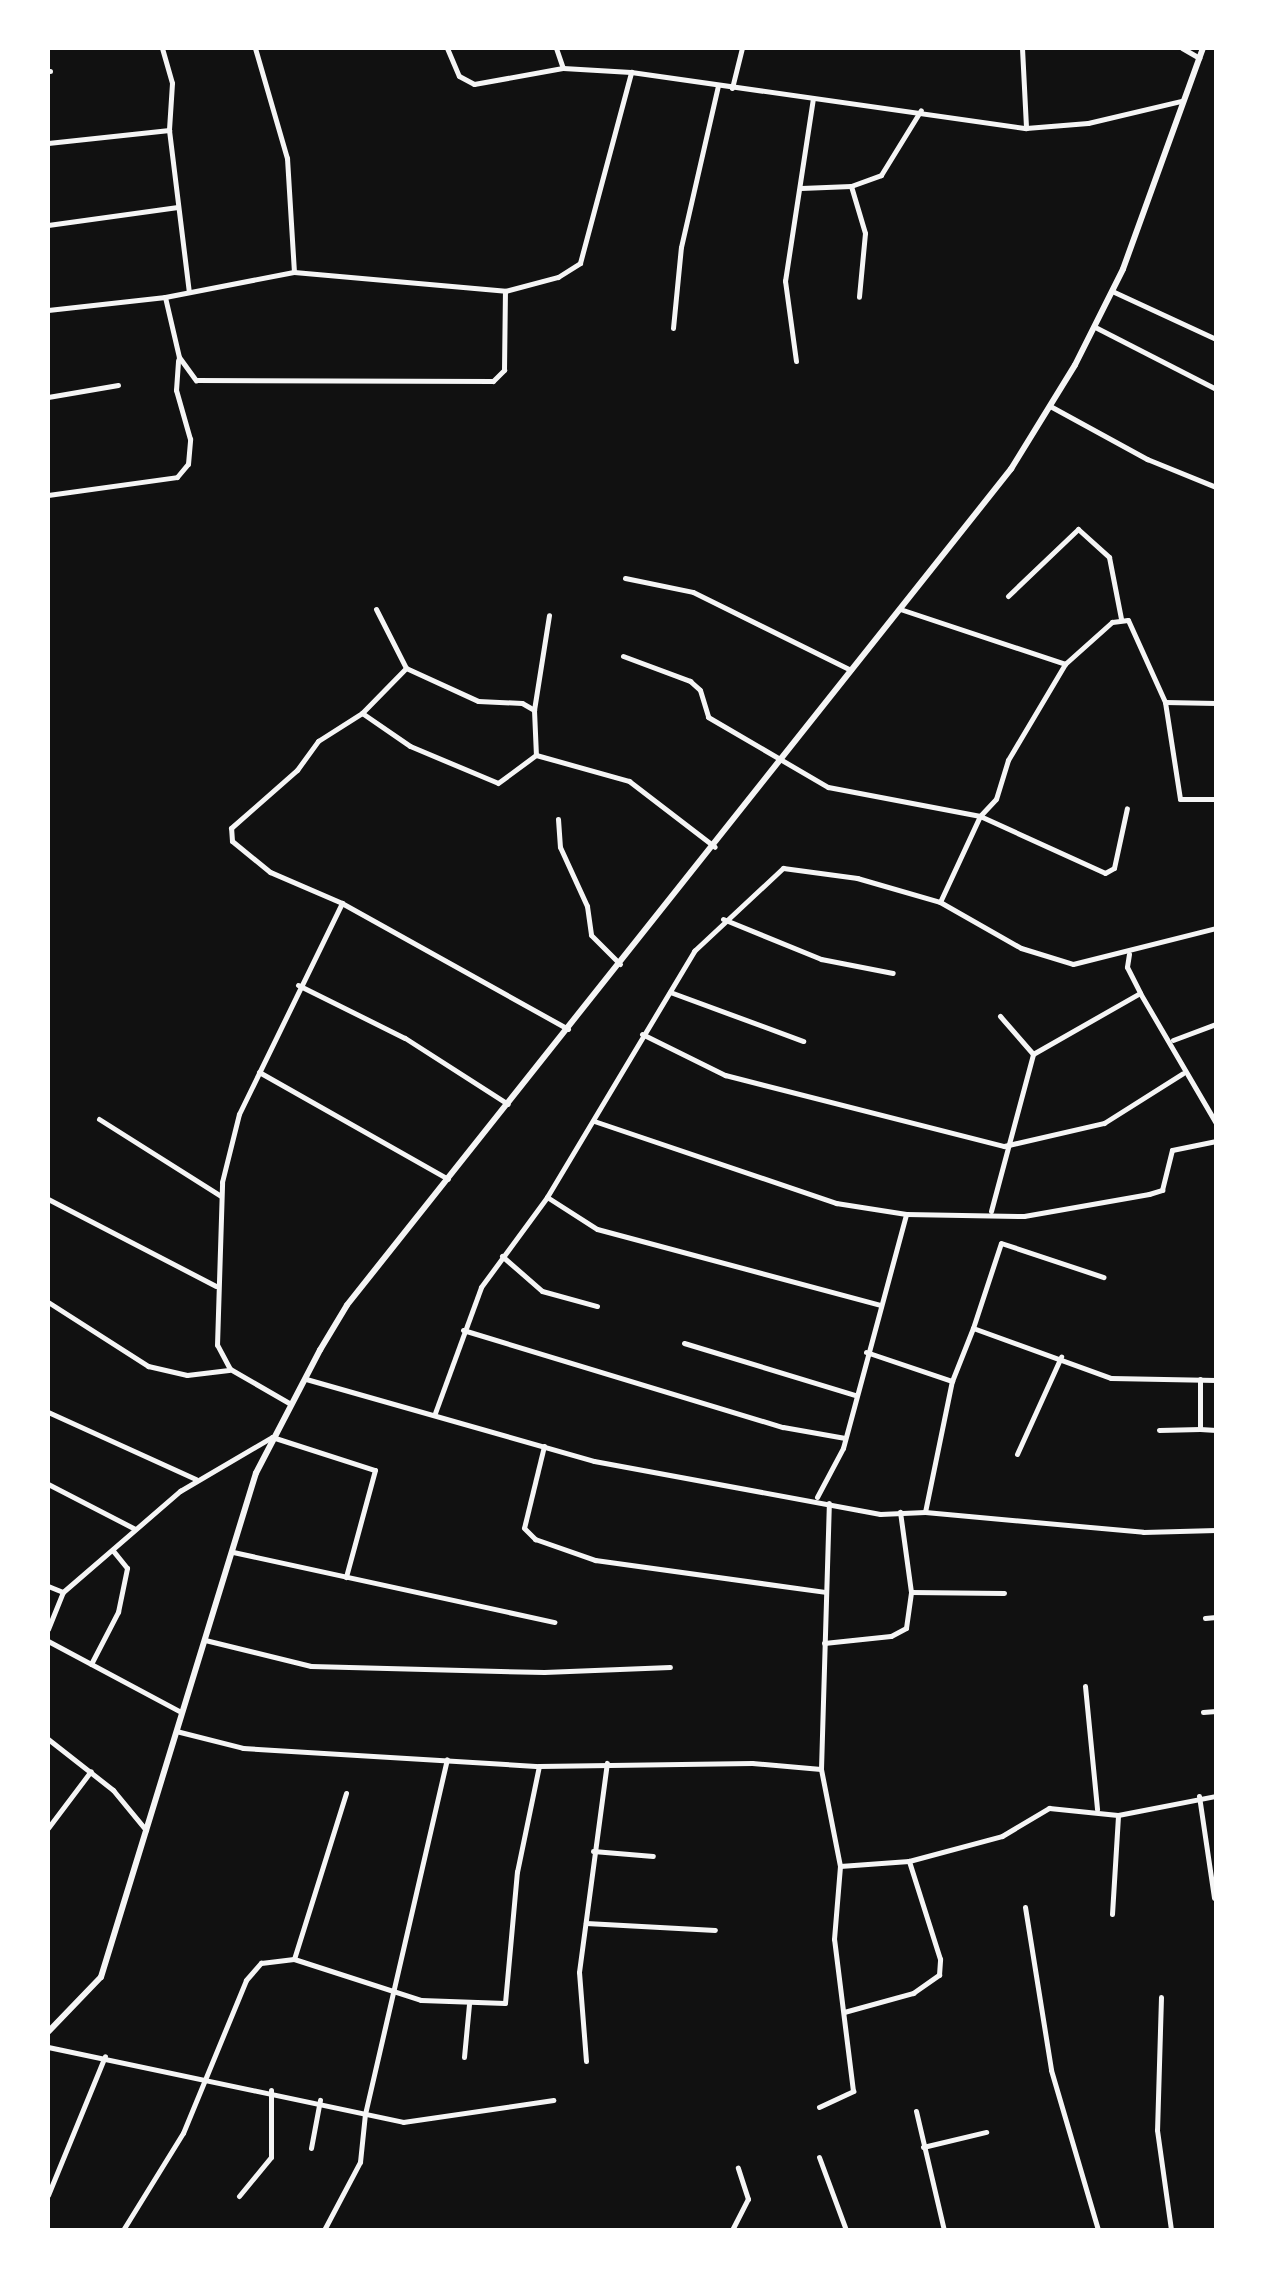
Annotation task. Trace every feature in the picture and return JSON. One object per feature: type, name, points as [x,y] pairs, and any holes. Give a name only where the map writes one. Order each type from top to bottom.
[{"type":"street","points":[[162,48],[172,83],[170,130],[190,292]]},
{"type":"street","points":[[255,48],[287,158],[294,272]]},
{"type":"street","points":[[447,48],[459,76],[474,84],[562,68],[631,72],[1026,128],[1088,123],[1181,101]]},
{"type":"street","points":[[556,48],[562,68]]},
{"type":"street","points":[[732,88],[742,48]]},
{"type":"street","points":[[1022,48],[1026,128]]},
{"type":"street","points":[[1182,48],[1198,58]]},
{"type":"street","points":[[48,2032],[102,1976],[181,1712],[272,1437],[346,1304],[715,847],[778,760],[1010,468],[1050,406],[1112,292],[1203,48]]},
{"type":"street","points":[[48,310],[165,297],[294,272],[505,291],[558,277],[580,264],[631,72]]},
{"type":"street","points":[[672,328],[680,247],[718,85]]},
{"type":"street","points":[[796,361],[784,281],[813,98]]},
{"type":"street","points":[[801,188],[851,186],[881,175],[894,162],[920,110]]},
{"type":"street","points":[[48,144],[170,130]]},
{"type":"street","points":[[851,186],[866,234],[859,297]]},
{"type":"street","points":[[48,225],[178,207]]},
{"type":"street","points":[[178,357],[188,375],[206,382],[276,377],[493,380],[504,370],[505,291]]},
{"type":"street","points":[[1112,292],[1216,339]]},
{"type":"street","points":[[48,496],[177,477],[188,464],[190,439],[176,390],[178,357],[165,297]]},
{"type":"street","points":[[1095,328],[1216,389]]},
{"type":"street","points":[[48,397],[118,385]]},
{"type":"street","points":[[1050,406],[1147,460],[1216,487]]},
{"type":"street","points":[[1008,596],[1078,529],[1109,557],[1121,618],[1131,624],[1165,702],[1180,799],[1216,799]]},
{"type":"street","points":[[625,578],[692,592],[851,670]]},
{"type":"street","points":[[376,609],[406,668],[478,701],[522,703],[534,710]]},
{"type":"street","points":[[900,609],[1065,664]]},
{"type":"street","points":[[536,755],[534,710],[550,615]]},
{"type":"street","points":[[940,902],[980,816],[996,799],[1008,760],[1065,664],[1121,618]]},
{"type":"street","points":[[623,656],[690,682],[700,690],[708,717],[828,787],[980,816],[1110,873],[1127,808]]},
{"type":"street","points":[[406,668],[362,713],[318,741],[230,836],[270,872],[342,903],[568,1028]]},
{"type":"street","points":[[1165,702],[1216,703]]},
{"type":"street","points":[[362,713],[410,746],[498,783],[521,760],[536,755],[629,780],[715,847]]},
{"type":"street","points":[[558,819],[560,847],[586,906],[592,935],[620,964]]},
{"type":"street","points":[[435,1413],[462,1330],[502,1256],[547,1197],[642,1034],[723,919],[783,868],[856,878],[940,902],[1055,960],[1072,964],[1129,954],[1171,936],[1216,928]]},
{"type":"street","points":[[230,1370],[215,1335],[221,1196],[227,1150],[298,985],[342,903]]},
{"type":"street","points":[[723,919],[821,959],[893,974]]},
{"type":"street","points":[[1129,954],[1128,967],[1140,993],[1173,1040],[1184,1073],[1216,1123]]},
{"type":"street","points":[[298,985],[404,1038],[508,1104]]},
{"type":"street","points":[[670,992],[803,1041]]},
{"type":"street","points":[[992,1211],[1004,1146],[1033,1054],[1140,993]]},
{"type":"street","points":[[1000,1016],[1033,1054]]},
{"type":"street","points":[[1173,1040],[1216,1024]]},
{"type":"street","points":[[642,1034],[725,1075],[1004,1146],[1104,1124],[1184,1073]]},
{"type":"street","points":[[259,1072],[448,1179]]},
{"type":"street","points":[[99,1119],[221,1196]]},
{"type":"street","points":[[594,1121],[836,1204],[906,1214],[992,1211],[1024,1216],[1149,1194],[1162,1190],[1172,1150],[1216,1141]]},
{"type":"street","points":[[547,1197],[597,1229],[880,1305]]},
{"type":"street","points":[[48,1199],[216,1286]]},
{"type":"street","points":[[817,1497],[845,1438],[906,1214]]},
{"type":"street","points":[[925,1512],[952,1381],[1001,1243],[1103,1277]]},
{"type":"street","points":[[502,1256],[542,1291],[597,1306]]},
{"type":"street","points":[[48,1302],[148,1366],[187,1375],[230,1370],[289,1403]]},
{"type":"street","points":[[973,1328],[1111,1378],[1216,1380]]},
{"type":"street","points":[[462,1330],[783,1427],[845,1438]]},
{"type":"street","points":[[684,1343],[854,1395]]},
{"type":"street","points":[[866,1352],[952,1381]]},
{"type":"street","points":[[1018,1454],[1061,1357]]},
{"type":"street","points":[[303,1378],[544,1446],[702,1483],[900,1512],[1144,1532],[1216,1530]]},
{"type":"street","points":[[1200,1378],[1200,1429]]},
{"type":"street","points":[[48,1412],[196,1478]]},
{"type":"street","points":[[1160,1430],[1216,1430]]},
{"type":"street","points":[[48,1628],[62,1592],[113,1552],[135,1529],[196,1478],[272,1437],[375,1470],[346,1577]]},
{"type":"street","points":[[544,1446],[524,1528],[534,1539],[595,1560],[824,1592]]},
{"type":"street","points":[[48,1484],[135,1529]]},
{"type":"street","points":[[819,2107],[854,2092],[834,1939],[840,1866],[821,1768],[828,1503]]},
{"type":"street","points":[[824,1642],[892,1636],[906,1628],[911,1592],[900,1512]]},
{"type":"street","points":[[92,1664],[118,1612],[126,1568],[113,1552]]},
{"type":"street","points":[[233,1552],[554,1622]]},
{"type":"street","points":[[48,1586],[62,1592]]},
{"type":"street","points":[[911,1592],[1004,1594]]},
{"type":"street","points":[[1205,1618],[1216,1617]]},
{"type":"street","points":[[205,1640],[311,1666],[544,1672],[670,1667]]},
{"type":"street","points":[[48,1641],[181,1712]]},
{"type":"street","points":[[1085,1686],[1097,1809]]},
{"type":"street","points":[[1203,1712],[1216,1711]]},
{"type":"street","points":[[176,1731],[243,1748],[538,1766],[607,1763],[821,1768]]},
{"type":"street","points":[[48,1739],[92,1771],[146,1830]]},
{"type":"street","points":[[324,2230],[360,2162],[366,2114],[448,1759]]},
{"type":"street","points":[[586,2061],[579,1972],[607,1763]]},
{"type":"street","points":[[122,2230],[183,2133],[246,1980],[261,1963],[294,1959],[393,1992],[469,2004],[505,2002],[518,1872],[538,1766]]},
{"type":"street","points":[[48,1828],[92,1771]]},
{"type":"street","points":[[294,1959],[346,1793]]},
{"type":"street","points":[[840,1866],[908,1861],[1026,1827],[1049,1808],[1080,1814],[1097,1809],[1118,1815],[1199,1796],[1216,1796]]},
{"type":"street","points":[[1199,1796],[1214,1898]]},
{"type":"street","points":[[1112,1914],[1118,1815]]},
{"type":"street","points":[[593,1850],[652,1856]]},
{"type":"street","points":[[844,2012],[913,1993],[939,1975],[940,1959],[908,1861]]},
{"type":"street","points":[[1025,1906],[1051,2070],[1098,2230]]},
{"type":"street","points":[[586,1922],[715,1930]]},
{"type":"street","points":[[1161,1998],[1158,2130],[1171,2230]]},
{"type":"street","points":[[464,2057],[469,2004]]},
{"type":"street","points":[[48,2047],[320,2100],[366,2114],[426,2122],[553,2100]]},
{"type":"street","points":[[48,2195],[105,2056]]},
{"type":"street","points":[[239,2196],[271,2157],[271,2090]]},
{"type":"street","points":[[311,2148],[320,2100]]},
{"type":"street","points":[[916,2111],[944,2230]]},
{"type":"street","points":[[923,2147],[986,2132]]},
{"type":"street","points":[[818,2157],[846,2230]]},
{"type":"street","points":[[732,2230],[748,2199],[738,2168]]}]
